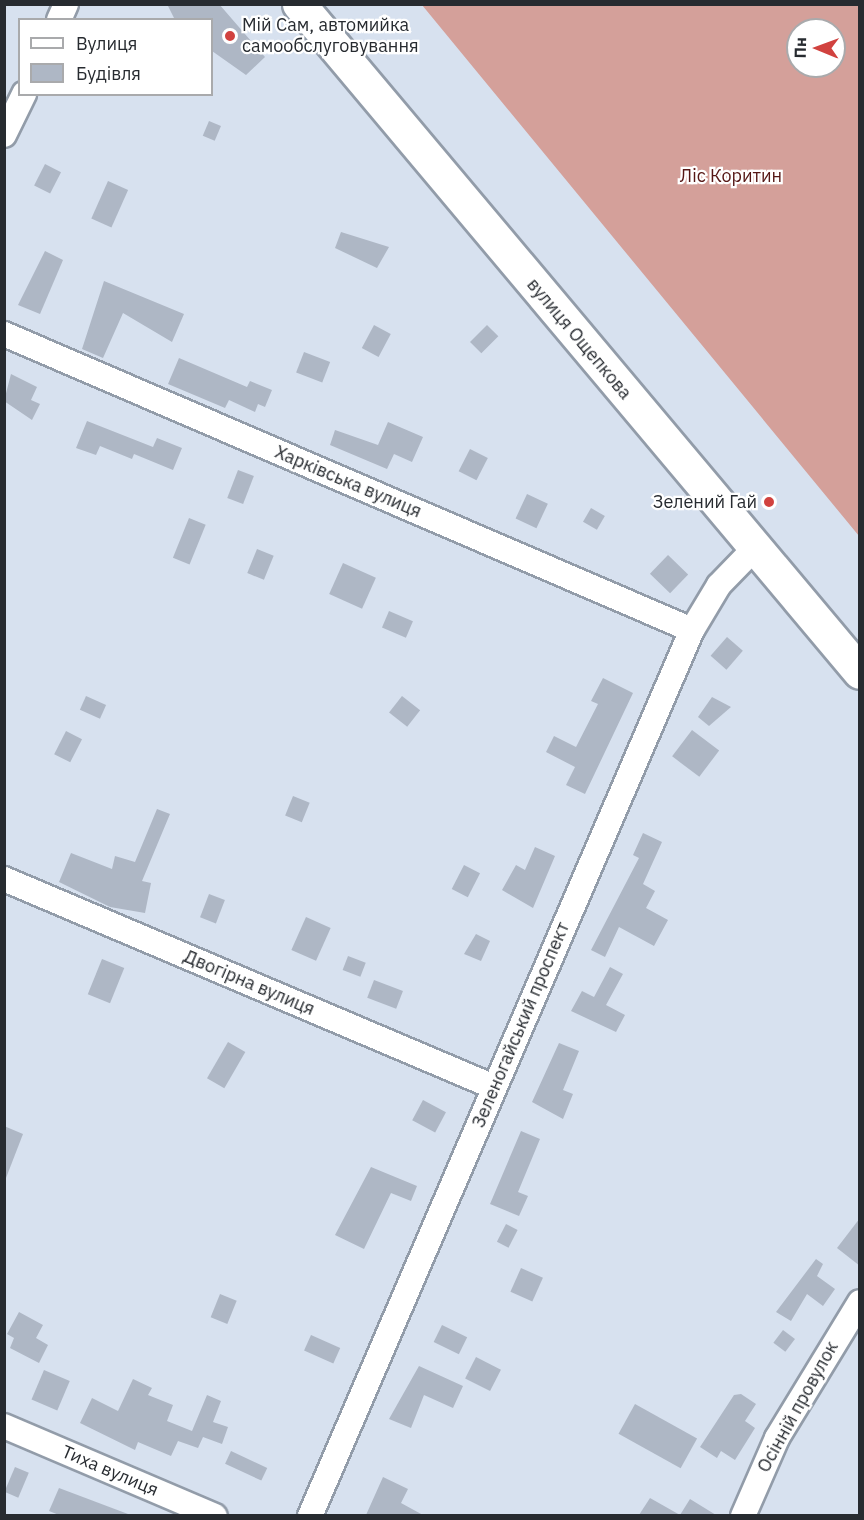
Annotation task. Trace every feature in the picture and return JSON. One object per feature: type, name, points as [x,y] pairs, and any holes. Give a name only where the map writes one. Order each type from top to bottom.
[{"type":"highway","name":"вулиця Ощепкова","points":[[299,4],[860,672]]},
{"type":"street","points":[[60,18],[66,4]]},
{"type":"street","points":[[4,135],[23,96]]},
{"type":"street","name":"Харківська вулиця","points":[[4,334],[692,630]]},
{"type":"street","name":"Зеленогайський проспект","points":[[310,1515],[692,630],[719,585],[755,548]]},
{"type":"street","name":"Двогірна вулиця","points":[[4,879],[494,1087]]},
{"type":"street","name":"Осінній провулок","points":[[743,1515],[777,1438],[860,1302]]},
{"type":"street","name":"Тиха вулиця","points":[[4,1426],[215,1515]]},
{"type":"green space","name":"Ліс Коритин","points":[[422,5],[859,5],[859,536]]},
{"type":"building","name":"Мій Сам, автомийка самообслуговування","points":[[167,4],[219,4],[265,57],[246,75],[213,52],[213,18],[174,18]]},
{"type":"building","points":[[209,121],[221,126],[215,141],[203,136]]},
{"type":"building","points":[[45,164],[61,172],[50,194],[34,185]]},
{"type":"building","points":[[108,181],[128,190],[111,227],[91,218]]},
{"type":"building","points":[[341,232],[389,247],[377,268],[335,248]]},
{"type":"building","points":[[45,251],[63,260],[40,314],[18,305]]},
{"type":"building","points":[[104,281],[184,314],[172,342],[123,313],[103,358],[82,349]]},
{"type":"building","points":[[374,325],[391,334],[379,357],[362,348]]},
{"type":"building","points":[[487,325],[498,336],[481,353],[470,342]]},
{"type":"building","points":[[304,352],[330,362],[322,383],[296,373]]},
{"type":"building","points":[[179,358],[247,387],[250,381],[272,390],[265,407],[258,404],[255,412],[229,400],[225,408],[168,384]]},
{"type":"building","points":[[11,374],[37,387],[31,400],[40,404],[32,420],[4,401]]},
{"type":"building","points":[[87,421],[153,447],[157,438],[182,448],[173,470],[134,454],[132,459],[100,446],[96,455],[76,448]]},
{"type":"building","points":[[388,422],[423,437],[412,462],[394,454],[387,469],[330,445],[335,430],[378,445]]},
{"type":"building","points":[[470,449],[488,458],[476,480],[459,471]]},
{"type":"building","points":[[238,470],[254,476],[243,504],[227,498]]},
{"type":"building","points":[[527,494],[548,504],[536,528],[516,518]]},
{"type":"building","points":[[591,508],[605,516],[597,530],[583,522]]},
{"type":"building","points":[[189,518],[206,525],[190,565],[173,558]]},
{"type":"building","points":[[257,549],[274,556],[264,580],[247,573]]},
{"type":"building","points":[[668,555],[688,574],[670,593],[650,574]]},
{"type":"building","points":[[343,563],[376,578],[362,609],[329,594]]},
{"type":"building","points":[[389,611],[413,621],[406,638],[382,628]]},
{"type":"building","points":[[727,637],[743,651],[726,670],[711,656]]},
{"type":"building","points":[[603,678],[633,693],[585,794],[566,785],[575,767],[546,752],[554,736],[576,747],[598,704],[591,701]]},
{"type":"building","points":[[86,696],[106,705],[100,719],[80,710]]},
{"type":"building","points":[[402,696],[420,710],[407,727],[389,713]]},
{"type":"building","points":[[712,697],[731,707],[709,726],[698,717]]},
{"type":"building","points":[[692,730],[719,750],[699,777],[672,756]]},
{"type":"building","points":[[66,731],[82,739],[70,762],[54,754]]},
{"type":"building","points":[[293,796],[310,803],[302,822],[285,815]]},
{"type":"building","points":[[157,809],[170,814],[142,881],[151,883],[145,913],[110,907],[59,882],[71,853],[112,869],[115,856],[135,862]]},
{"type":"building","points":[[643,833],[662,842],[643,884],[655,891],[646,908],[668,920],[654,946],[619,927],[605,957],[591,950],[639,858],[633,855]]},
{"type":"building","points":[[535,847],[555,856],[533,908],[502,890],[516,865],[525,870]]},
{"type":"building","points":[[464,865],[480,873],[468,897],[452,889]]},
{"type":"building","points":[[209,894],[225,900],[216,923],[200,917]]},
{"type":"building","points":[[306,917],[331,928],[316,961],[291,950]]},
{"type":"building","points":[[476,934],[490,941],[481,961],[464,954]]},
{"type":"building","points":[[348,956],[366,963],[360,977],[343,970]]},
{"type":"building","points":[[102,959],[124,968],[110,1003],[88,994]]},
{"type":"building","points":[[610,967],[623,974],[606,1005],[625,1015],[616,1032],[571,1011],[582,991],[594,997]]},
{"type":"building","points":[[374,980],[403,991],[396,1009],[367,998]]},
{"type":"building","points":[[228,1042],[245,1052],[224,1088],[207,1078]]},
{"type":"building","points":[[559,1043],[579,1051],[563,1090],[573,1094],[563,1119],[532,1102]]},
{"type":"building","points":[[423,1100],[446,1112],[435,1133],[412,1120]]},
{"type":"building","points":[[4,1126],[23,1134],[6,1178],[4,1177]]},
{"type":"building","points":[[521,1131],[540,1139],[518,1192],[528,1196],[519,1216],[490,1204]]},
{"type":"building","points":[[371,1167],[417,1186],[411,1201],[391,1193],[364,1249],[335,1235]]},
{"type":"building","points":[[860,1218],[860,1266],[837,1248]]},
{"type":"building","points":[[506,1224],[518,1230],[509,1248],[497,1242]]},
{"type":"building","points":[[816,1259],[823,1264],[817,1276],[835,1289],[823,1306],[807,1294],[791,1321],[776,1312]]},
{"type":"building","points":[[521,1268],[543,1278],[532,1302],[510,1292]]},
{"type":"building","points":[[220,1294],[237,1301],[227,1324],[211,1317]]},
{"type":"building","points":[[19,1312],[43,1325],[36,1338],[48,1345],[39,1363],[10,1348],[14,1338],[7,1334]]},
{"type":"building","points":[[442,1325],[467,1337],[459,1354],[434,1342]]},
{"type":"building","points":[[783,1330],[795,1339],[785,1352],[773,1343]]},
{"type":"building","points":[[311,1335],[340,1348],[333,1364],[304,1351]]},
{"type":"building","points":[[476,1357],[501,1370],[490,1391],[465,1378]]},
{"type":"building","points":[[419,1366],[463,1386],[453,1408],[424,1395],[411,1428],[389,1419]]},
{"type":"building","points":[[44,1370],[70,1381],[57,1410],[31,1399]]},
{"type":"building","points":[[133,1379],[152,1388],[148,1395],[173,1405],[167,1421],[192,1431],[207,1395],[221,1401],[213,1422],[228,1427],[222,1444],[203,1437],[198,1448],[178,1441],[171,1456],[138,1442],[135,1450],[80,1423],[92,1398],[118,1411]]},
{"type":"building","points":[[741,1394],[756,1404],[745,1421],[755,1428],[735,1460],[721,1451],[717,1458],[700,1447],[734,1395]]},
{"type":"building","points":[[635,1404],[697,1438],[681,1468],[619,1434]]},
{"type":"building","points":[[231,1451],[267,1468],[261,1481],[225,1464]]},
{"type":"building","points":[[15,1467],[29,1473],[18,1498],[4,1492]]},
{"type":"building","points":[[383,1477],[408,1489],[401,1503],[423,1515],[366,1515]]},
{"type":"building","points":[[59,1488],[128,1515],[59,1515],[49,1511]]},
{"type":"building","points":[[650,1498],[680,1515],[639,1515]]},
{"type":"building","points":[[690,1499],[716,1515],[680,1515]]},
{"type":"place","name":"Мій Сам, автомийка самообслуговування","points":[[230,36]]},
{"type":"place","name":"Зелений Гай","points":[[769,502]]}]
